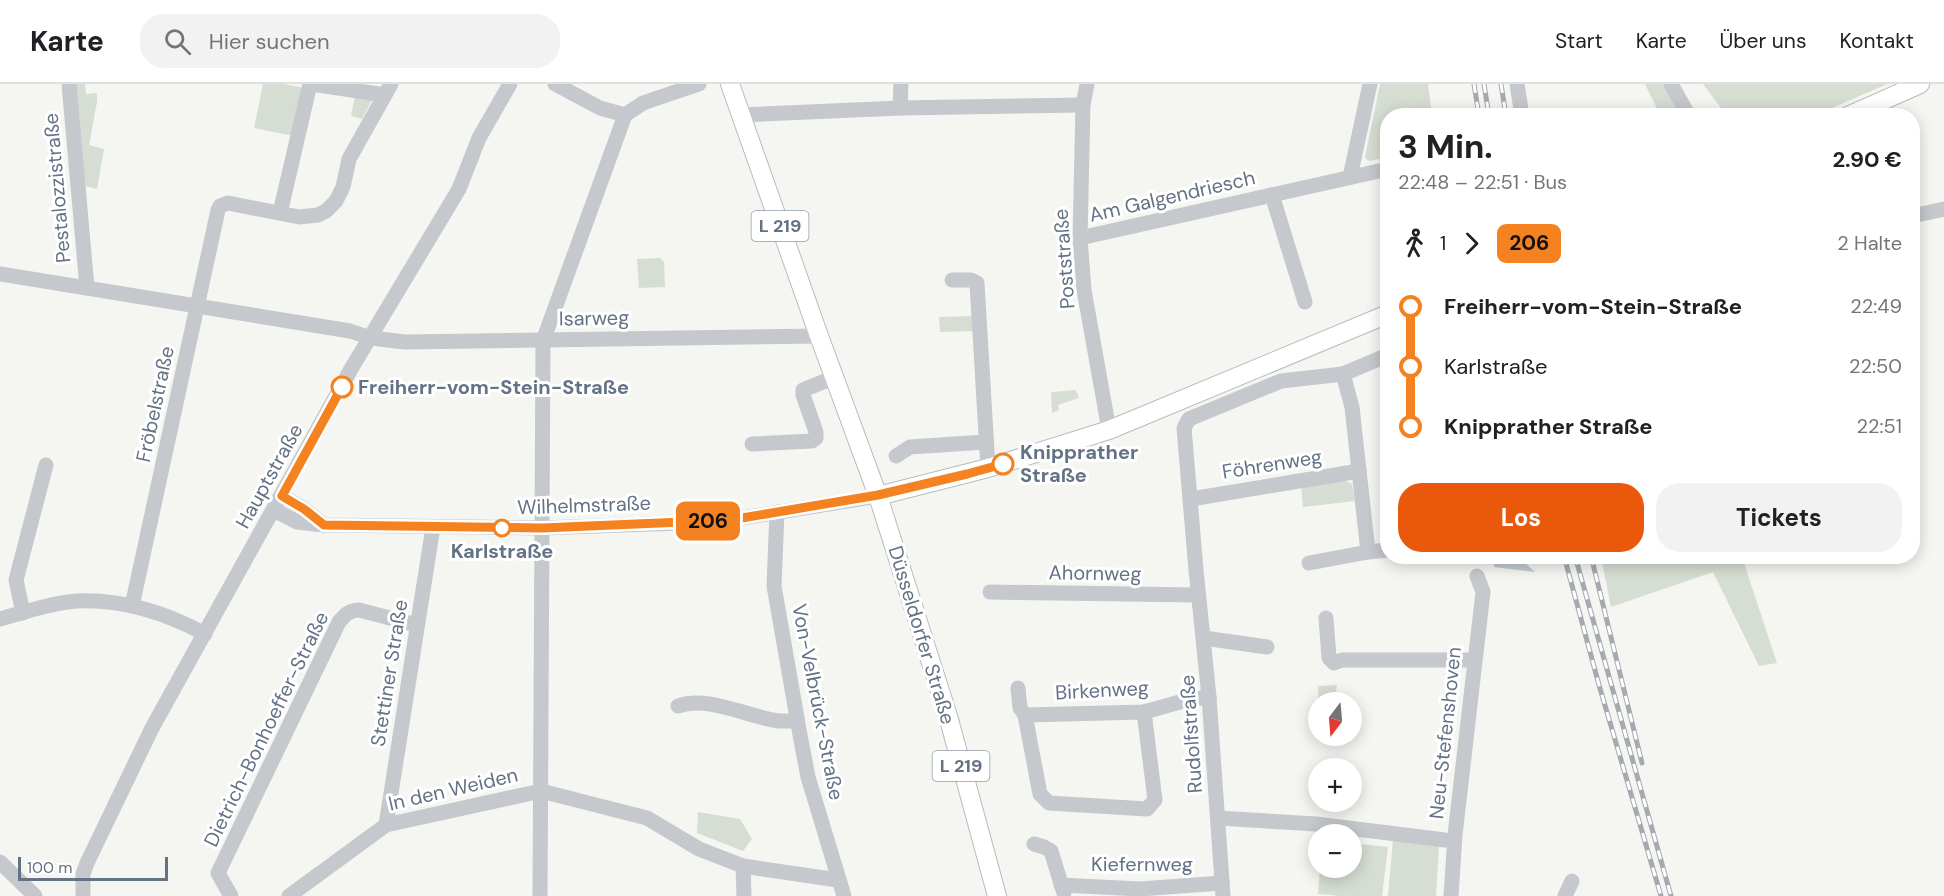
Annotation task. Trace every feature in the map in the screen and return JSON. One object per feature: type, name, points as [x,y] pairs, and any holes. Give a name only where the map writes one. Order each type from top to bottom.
[{"type":"main road","name":"Düsseldorfer Straße","points":[[730,84],[878,495],[948,716],[997,896]]},
{"type":"main road","points":[[1866,108],[1920,84]]},
{"type":"main road","points":[[878,495],[988,468],[1109,430],[1380,317]]},
{"type":"street","name":"Pestalozzistraße","points":[[69,84],[87,288]]},
{"type":"street","points":[[311,84],[388,90],[352,153],[347,164],[343,186],[332,206],[318,215],[309,217],[280,213],[311,84]]},
{"type":"street","name":"Hauptstraße","points":[[83,896],[83,874],[152,728],[351,369],[459,189],[479,138],[510,84]]},
{"type":"street","points":[[555,84],[600,108],[625,115]]},
{"type":"street","points":[[540,896],[543,340],[625,115],[643,103],[699,84]]},
{"type":"street","points":[[900,108],[902,84]]},
{"type":"street","name":"Poststraße","points":[[1087,84],[1083,105],[1080,238],[1084,290],[1109,430]]},
{"type":"street","points":[[1350,177],[1370,84]]},
{"type":"street","points":[[1517,84],[1521,108]]},
{"type":"street","points":[[1671,84],[1684,108]]},
{"type":"street","points":[[742,116],[900,108],[1083,105]]},
{"type":"street","name":"Am Galgendriesch","points":[[1080,238],[1380,171]]},
{"type":"street","name":"Am Galgendriesch","points":[[1272,195],[1305,302]]},
{"type":"street","name":"Fröbelstraße","points":[[132,606],[218,210],[224,204],[232,203],[280,213]]},
{"type":"street","points":[[1920,214],[1944,209]]},
{"type":"street","points":[[0,274],[350,331],[371,338]]},
{"type":"street","points":[[952,280],[971,280],[977,283],[988,468]]},
{"type":"street","name":"Isarweg","points":[[371,338],[405,342],[819,336]]},
{"type":"street","name":"Rudolfstraße","points":[[1223,889],[1209,697],[1184,428],[1189,419],[1281,381],[1343,374],[1380,358]]},
{"type":"street","points":[[1343,374],[1353,407],[1368,552]]},
{"type":"street","points":[[752,444],[812,441],[816,438],[803,390],[835,377]]},
{"type":"street","points":[[896,456],[910,447],[986,442]]},
{"type":"street","points":[[23,613],[16,580],[46,465]]},
{"type":"street","name":"Föhrenweg","points":[[1191,499],[1359,471]]},
{"type":"street","name":"Wilhelmstraße","points":[[274,510],[297,522],[324,525],[542,528],[730,520],[878,495]]},
{"type":"street","points":[[282,496],[304,509],[324,525]]},
{"type":"street","name":"Von-Velbrück-Straße","points":[[777,512],[774,586],[797,721],[808,777],[844,896]]},
{"type":"street","name":"Stettiner Straße","points":[[386,825],[433,527]]},
{"type":"street","points":[[1309,563],[1380,551]]},
{"type":"street","name":"Neu-Stefenshoven","points":[[1451,896],[1455,835],[1483,592],[1477,576]]},
{"type":"street","name":"Ahornweg","points":[[990,592],[1198,595]]},
{"type":"street","points":[[0,619],[75,601],[97,601],[158,612],[205,634]]},
{"type":"street","name":"Dietrich-Bonhoeffer-Straße","points":[[231,896],[218,873],[339,622],[352,610],[359,610],[417,625]]},
{"type":"street","points":[[1326,618],[1329,658],[1334,663],[1342,660],[1474,660]]},
{"type":"street","points":[[1204,638],[1267,647]]},
{"type":"street","points":[[1018,688],[1020,708],[1025,715],[1040,794],[1049,803],[1147,809],[1155,800],[1144,712]]},
{"type":"street","name":"Birkenweg","points":[[1025,715],[1144,712],[1187,700],[1209,697]]},
{"type":"street","points":[[678,706],[690,702],[730,708],[778,721],[797,721]]},
{"type":"street","points":[[542,791],[647,818],[699,849],[743,866],[838,880]]},
{"type":"street","name":"In den Weiden","points":[[289,896],[386,825],[542,791]]},
{"type":"street","points":[[1218,818],[1316,824],[1445,840]]},
{"type":"street","name":"Kiefernweg","points":[[1034,844],[1051,851],[1063,890],[1223,889]]},
{"type":"street","points":[[0,862],[35,896]]},
{"type":"street","points":[[743,866],[744,896]]},
{"type":"street","points":[[1564,896],[1572,881]]},
{"type":"shaded area","points":[[76,84],[85,84],[86,94],[97,93],[89,145],[104,149],[97,189],[85,186]]},
{"type":"shaded area","points":[[263,84],[284,84],[304,88],[293,136],[254,128]]},
{"type":"shaded area","points":[[1380,84],[1428,84],[1431,108],[1380,108],[1380,159],[1370,161],[1365,157]]},
{"type":"shaded area","points":[[1645,84],[1665,84],[1677,108],[1657,108]]},
{"type":"shaded area","points":[[1703,84],[1887,84],[1832,108],[1721,108]]},
{"type":"shaded area","points":[[355,95],[373,98],[362,119],[351,116]]},
{"type":"shaded area","points":[[660,258],[664,262],[665,287],[639,288],[637,259]]},
{"type":"shaded area","points":[[974,316],[975,331],[940,332],[939,317]]},
{"type":"shaded area","points":[[1076,390],[1079,398],[1058,405],[1059,410],[1052,413],[1051,392]]},
{"type":"shaded area","points":[[1344,480],[1352,484],[1355,501],[1303,507],[1301,485]]},
{"type":"shaded area","points":[[1494,564],[1526,564],[1535,572],[1494,567]]},
{"type":"shaded area","points":[[1602,564],[1744,564],[1777,663],[1759,666],[1713,572],[1611,607]]},
{"type":"shaded area","points":[[1337,685],[1336,692],[1318,692],[1318,686]]},
{"type":"shaded area","points":[[698,812],[740,819],[752,839],[743,851],[697,833]]},
{"type":"shaded area","points":[[1393,840],[1439,846],[1436,896],[1388,896]]},
{"type":"shaded area","points":[[1362,844],[1388,847],[1382,896],[1318,894],[1319,878],[1362,878]]},
{"type":"railway","points":[[1474,84],[1478,108]]},
{"type":"railway","points":[[1484,84],[1488,108]]},
{"type":"railway","points":[[1501,84],[1505,108]]},
{"type":"railway","points":[[1566,564],[1661,896]]},
{"type":"railway","points":[[1577,564],[1671,896]]},
{"type":"railway","points":[[1593,564],[1642,763]]},
{"type":"bus line","name":"206","points":[[342,387],[282,496],[304,509],[324,525],[542,528],[730,520],[878,495],[1003,464]]},
{"type":"place","name":"Freiherr-vom-Stein-Straße","points":[[342,387]]},
{"type":"place","name":"Knipprather Straße","points":[[1003,464]]},
{"type":"place","name":"Karlstraße","points":[[502,528]]}]
